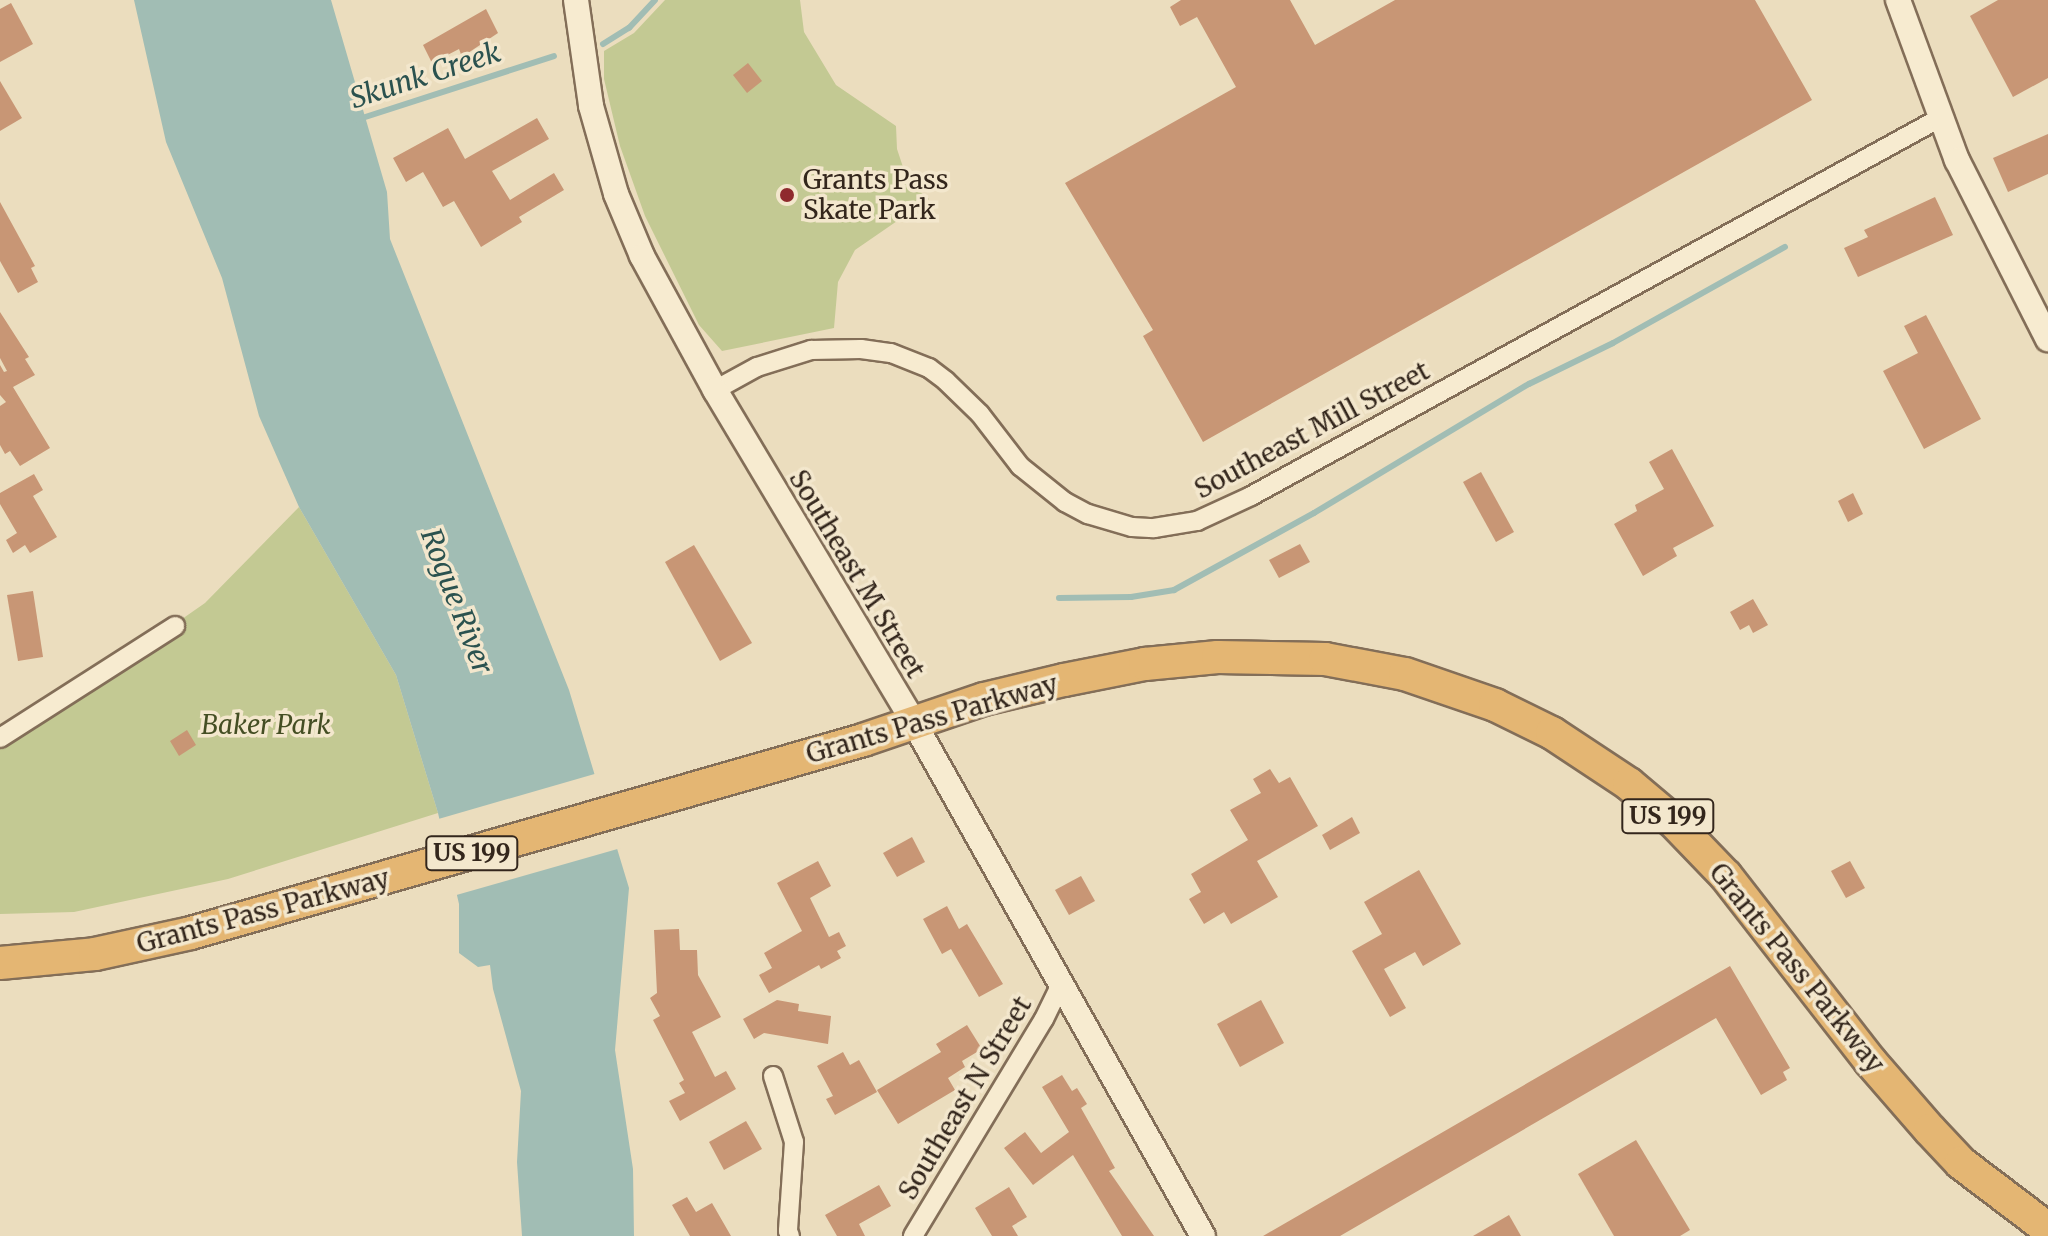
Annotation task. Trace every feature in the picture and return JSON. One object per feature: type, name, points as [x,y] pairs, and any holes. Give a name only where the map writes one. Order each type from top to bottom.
[{"type":"highway","name":"Grants Pass Parkway","points":[[0,963],[121,949],[266,912],[863,740],[913,721],[1009,693],[1118,669],[1262,655],[1325,659],[1380,668],[1449,687],[1509,711],[1606,767],[1673,821],[1748,903],[1853,1040],[1961,1163],[2048,1229]]},
{"type":"street","name":"Southeast M Street","points":[[576,0],[591,106],[616,194],[642,256],[715,390],[913,721],[1203,1236]]},
{"type":"street","points":[[1898,0],[1940,118],[2048,339]]},
{"type":"street","name":"Southeast Mill Street","points":[[715,390],[757,367],[811,350],[861,349],[891,353],[929,368],[946,381],[980,414],[1020,466],[1065,502],[1088,514],[1132,527],[1186,523],[1220,512],[1940,118]]},
{"type":"street","points":[[0,738],[175,626]]},
{"type":"street","name":"Southeast N Street","points":[[913,1236],[1044,1019],[1060,986]]},
{"type":"street","points":[[773,1076],[794,1142],[790,1236]]},
{"type":"green space","name":"Grants Pass Skate Park","points":[[665,0],[800,0],[804,32],[836,85],[896,126],[897,149],[908,182],[929,199],[855,250],[838,282],[834,328],[722,351],[699,325],[645,216],[620,146],[604,79],[604,51],[634,33]]},
{"type":"green space","name":"Baker Park","points":[[299,507],[396,675],[438,813],[228,879],[74,912],[0,914],[0,733],[96,679],[205,603]]},
{"type":"water","name":"Rogue River","points":[[134,0],[331,0],[387,192],[390,239],[569,690],[629,888],[615,1050],[633,1169],[634,1236],[522,1236],[517,1162],[521,1091],[493,989],[490,965],[478,967],[459,953],[459,904],[438,813],[396,675],[299,507],[259,416],[222,278],[166,142]]},
{"type":"pier","points":[[598,773],[621,848],[453,896],[435,820]]},
{"type":"building","points":[[1181,0],[1290,0],[1315,45],[1395,0],[1755,0],[1812,100],[1203,442],[1143,336],[1153,330],[1065,183],[1236,87],[1197,17],[1180,26],[1170,7]]},
{"type":"building","points":[[1998,0],[2048,0],[2048,78],[2013,97],[1970,16]]},
{"type":"building","points":[[11,3],[33,44],[0,62],[0,9]]},
{"type":"building","points":[[486,9],[498,33],[462,57],[459,49],[432,63],[423,45]]},
{"type":"building","points":[[748,63],[762,81],[747,93],[733,75]]},
{"type":"building","points":[[0,81],[22,118],[0,131]]},
{"type":"building","points":[[537,118],[549,139],[492,171],[510,200],[554,173],[564,190],[519,217],[522,222],[481,247],[454,201],[443,207],[423,172],[406,182],[393,158],[448,128],[465,159]]},
{"type":"building","points":[[2048,134],[2048,174],[2008,192],[1993,158]]},
{"type":"building","points":[[1935,197],[1953,235],[1858,277],[1844,248],[1868,237],[1864,230]]},
{"type":"building","points":[[0,202],[35,266],[31,268],[38,282],[18,293],[0,261]]},
{"type":"building","points":[[0,312],[29,357],[25,359],[35,375],[13,387],[50,448],[20,466],[10,451],[5,454],[0,445],[0,406],[6,402],[0,395],[0,365],[4,372],[7,371],[0,358]]},
{"type":"building","points":[[1926,315],[1981,419],[1924,449],[1883,371],[1918,353],[1904,326]]},
{"type":"building","points":[[1672,449],[1714,526],[1673,548],[1677,556],[1643,576],[1614,524],[1637,511],[1635,505],[1664,489],[1649,462]]},
{"type":"building","points":[[1481,472],[1514,532],[1496,542],[1463,482]]},
{"type":"building","points":[[34,474],[43,490],[33,496],[57,537],[30,553],[25,545],[13,553],[6,540],[17,533],[0,504],[0,493]]},
{"type":"building","points":[[1853,493],[1863,514],[1848,522],[1838,501]]},
{"type":"building","points":[[1300,544],[1310,562],[1279,578],[1269,560]]},
{"type":"building","points":[[694,545],[752,643],[720,661],[665,562]]},
{"type":"building","points":[[33,591],[43,657],[18,661],[7,595]]},
{"type":"building","points":[[1753,599],[1768,625],[1753,633],[1749,625],[1740,630],[1730,612]]},
{"type":"building","points":[[187,730],[196,745],[179,756],[170,741]]},
{"type":"building","points":[[1270,769],[1279,783],[1290,777],[1318,826],[1257,861],[1278,897],[1231,924],[1224,912],[1204,924],[1189,899],[1201,892],[1191,874],[1248,840],[1230,810],[1261,793],[1253,779]]},
{"type":"building","points":[[1352,817],[1360,833],[1330,850],[1322,835]]},
{"type":"building","points":[[912,837],[925,862],[897,877],[883,853]]},
{"type":"building","points":[[818,861],[831,886],[810,898],[829,937],[839,932],[846,946],[837,951],[841,958],[821,969],[819,965],[769,993],[759,975],[772,968],[764,953],[802,931],[777,883]]},
{"type":"building","points":[[1850,861],[1865,888],[1846,898],[1831,871]]},
{"type":"building","points":[[1419,870],[1461,944],[1423,966],[1415,952],[1384,969],[1406,1008],[1390,1017],[1352,951],[1382,934],[1364,902]]},
{"type":"building","points":[[1081,876],[1095,901],[1069,915],[1055,890]]},
{"type":"building","points":[[947,906],[959,929],[967,924],[1003,984],[979,997],[951,949],[942,954],[923,919]]},
{"type":"building","points":[[679,929],[680,950],[697,950],[698,975],[721,1017],[692,1032],[715,1077],[726,1071],[736,1089],[680,1121],[669,1101],[685,1093],[679,1083],[684,1080],[653,1020],[660,1016],[650,998],[657,993],[654,930]]},
{"type":"building","points":[[1730,966],[1790,1068],[1783,1072],[1787,1080],[1761,1095],[1716,1018],[1340,1236],[1263,1236]]},
{"type":"building","points":[[777,1000],[799,1004],[798,1011],[831,1016],[828,1044],[764,1033],[754,1039],[743,1019]]},
{"type":"building","points":[[1261,1000],[1284,1043],[1240,1067],[1217,1024]]},
{"type":"building","points":[[967,1025],[982,1049],[962,1061],[965,1067],[948,1078],[955,1090],[898,1124],[877,1090],[941,1052],[936,1044]]},
{"type":"building","points":[[843,1052],[850,1065],[859,1060],[877,1092],[835,1115],[826,1099],[833,1096],[817,1066]]},
{"type":"building","points":[[1062,1075],[1072,1091],[1077,1088],[1087,1104],[1081,1108],[1115,1168],[1109,1171],[1154,1236],[1122,1236],[1073,1155],[1033,1185],[1004,1148],[1025,1132],[1041,1153],[1069,1132],[1042,1087]]},
{"type":"building","points":[[746,1121],[762,1149],[724,1170],[709,1142]]},
{"type":"building","points":[[1636,1140],[1690,1230],[1680,1236],[1614,1236],[1578,1174]]},
{"type":"building","points":[[879,1185],[891,1206],[859,1224],[865,1236],[837,1236],[825,1215]]},
{"type":"building","points":[[1009,1187],[1027,1217],[1012,1226],[1018,1236],[992,1236],[975,1208]]},
{"type":"building","points":[[687,1197],[696,1212],[712,1203],[731,1236],[690,1236],[672,1205]]},
{"type":"building","points":[[1509,1215],[1521,1236],[1473,1236]]},
{"type":"waterway","name":"Skunk Creek","points":[[603,44],[629,28],[655,0]]},
{"type":"waterway","name":"Skunk Creek","points":[[356,120],[554,56]]},
{"type":"waterway","points":[[1059,598],[1131,597],[1174,590],[1314,513],[1529,384],[1613,343],[1785,247]]},
{"type":"place","name":"Grants Pass Skate Park","points":[[787,195]]}]
